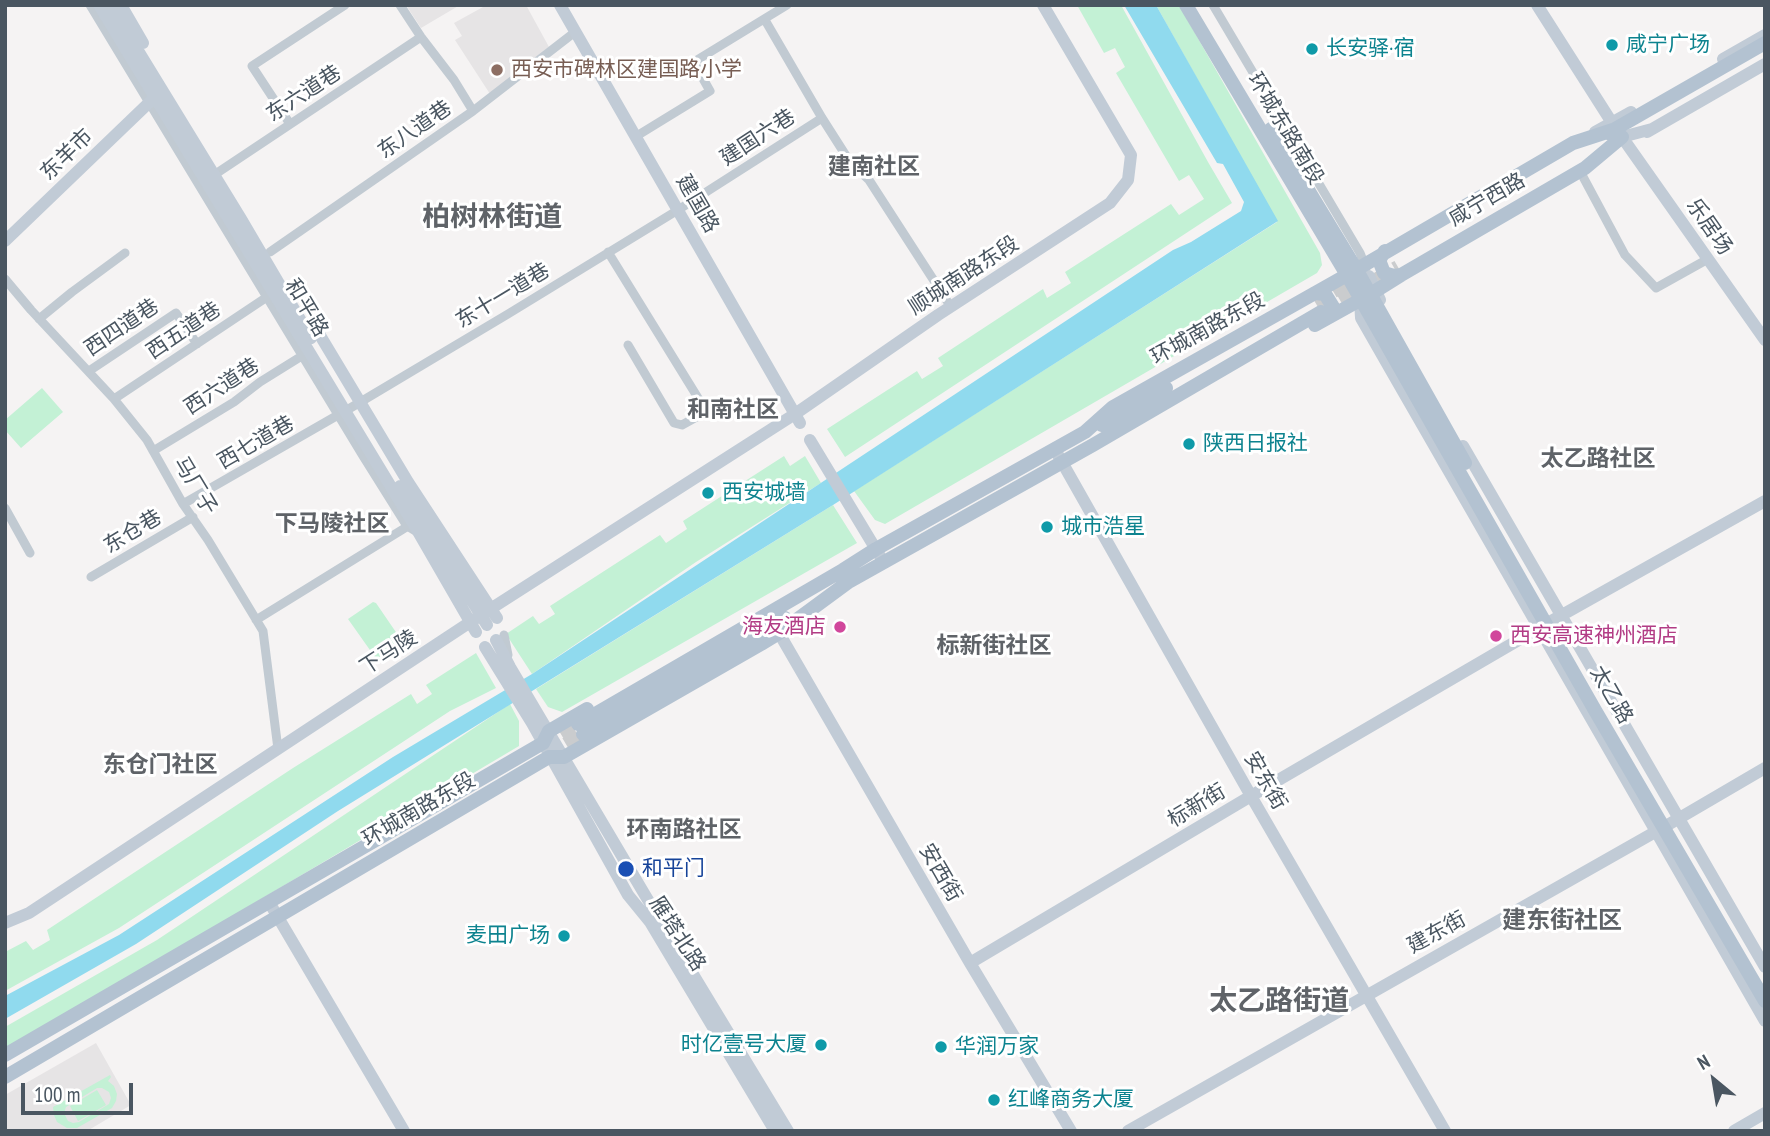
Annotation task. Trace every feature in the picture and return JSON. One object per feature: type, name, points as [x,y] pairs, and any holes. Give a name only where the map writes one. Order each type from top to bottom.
[{"type":"main road","name":"环城东路南段","points":[[1186,5],[1359,271]]},
{"type":"main road","name":"环城东路南段","points":[[1197,5],[1359,271]]},
{"type":"main road","name":"咸宁西路","points":[[1359,271],[1394,262],[1583,169],[1619,133],[1765,43]]},
{"type":"main road","name":"咸宁西路","points":[[1394,262],[1765,53]]},
{"type":"main road","name":"咸宁西路","points":[[1368,295],[1394,262],[1573,143],[1619,133]]},
{"type":"main road","name":"太乙路","points":[[1359,271],[1368,295],[1550,623],[1668,825],[1765,982]]},
{"type":"main road","name":"环城南路东段","points":[[880,555],[1093,445],[1129,432],[1320,306],[1359,271]]},
{"type":"main road","name":"环城南路东段","points":[[581,729],[847,575],[1084,432],[1113,407],[1320,306],[1368,295]]},
{"type":"main road","name":"环城南路东段","points":[[5,1077],[278,917],[779,633],[847,575]]},
{"type":"main road","name":"环城南路东段","points":[[5,1055],[269,902],[750,614],[847,575]]},
{"type":"main road","name":"太乙路","points":[[1668,825],[1765,1001]]},
{"type":"street","points":[[90,5],[153,99],[270,294]]},
{"type":"street","name":"和平路","points":[[99,5],[153,99],[213,175],[270,294],[306,354],[349,409],[484,620]]},
{"type":"street","name":"和平路","points":[[110,5],[349,409],[413,527],[484,620]]},
{"type":"street","points":[[121,5],[213,175],[270,252],[349,409]]},
{"type":"street","points":[[290,124],[252,66],[345,5]]},
{"type":"street","points":[[400,5],[473,111]]},
{"type":"street","name":"建国路","points":[[560,5],[798,418]]},
{"type":"street","points":[[635,137],[710,91],[695,64],[697,60],[787,5]]},
{"type":"street","name":"顺城南路东段","points":[[798,418],[951,307],[1110,203],[1128,180],[1131,155],[1043,5]]},
{"type":"street","points":[[1213,5],[1360,253],[1359,271],[1368,295]]},
{"type":"street","name":"乐居场","points":[[1537,5],[1619,133],[1765,340]]},
{"type":"street","points":[[765,20],[821,118],[850,162],[869,180],[951,307]]},
{"type":"street","name":"东八道巷","points":[[270,252],[473,111],[575,32]]},
{"type":"street","points":[[1619,133],[1636,110],[1765,35]]},
{"type":"street","name":"东六道巷","points":[[213,175],[421,37]]},
{"type":"street","points":[[1619,133],[1652,129],[1765,64]]},
{"type":"street","name":"东羊市","points":[[5,242],[153,99]]},
{"type":"street","name":"建国六巷","points":[[678,210],[821,118]]},
{"type":"street","points":[[1583,169],[1625,255],[1656,288],[1708,259]]},
{"type":"street","name":"东十一道巷","points":[[349,409],[678,210]]},
{"type":"street","points":[[608,252],[703,406],[700,415],[682,425],[674,424],[628,345]]},
{"type":"street","points":[[40,319],[125,253]]},
{"type":"street","name":"马厂子","points":[[5,279],[114,399],[153,451],[263,631],[278,749]]},
{"type":"street","name":"西五道巷","points":[[114,399],[270,294]]},
{"type":"street","name":"西四道巷","points":[[89,371],[176,313],[197,344]]},
{"type":"street","name":"西六道巷","points":[[153,451],[306,354]]},
{"type":"street","name":"西七道巷","points":[[183,504],[349,409]]},
{"type":"street","name":"下马陵","points":[[5,923],[29,913],[278,749],[798,418]]},
{"type":"street","points":[[810,440],[880,555]]},
{"type":"street","name":"安东街","points":[[1055,448],[1251,796],[1445,1131]]},
{"type":"street","name":"标新街","points":[[970,963],[1251,796],[1765,501]]},
{"type":"street","points":[[5,508],[30,553]]},
{"type":"street","name":"东仓巷","points":[[91,577],[193,517]]},
{"type":"street","points":[[256,620],[413,527]]},
{"type":"street","name":"安西街","points":[[779,633],[1070,1131]]},
{"type":"street","points":[[495,641],[506,670]]},
{"type":"street","points":[[495,641],[506,670],[557,757]]},
{"type":"street","name":"雁塔北路","points":[[557,757],[628,895],[650,922],[775,1131]]},
{"type":"street","name":"雁塔北路","points":[[557,757],[645,895],[788,1131]]},
{"type":"street","name":"建东街","points":[[1128,1131],[1765,768]]},
{"type":"street","points":[[1668,825],[1765,967]]},
{"type":"street","points":[[1668,825],[1765,1021]]},
{"type":"street","points":[[269,902],[404,1131]]},
{"type":"street","points":[[1734,1131],[1765,1113]]},
{"type":"shaded area","points":[[406,5],[460,5],[421,28]]},
{"type":"shaded area","name":"西安市碑林区建国路小学","points":[[482,5],[526,5],[549,47],[490,94],[455,40],[462,36],[454,23],[483,7]]},
{"type":"shaded area","points":[[96,1043],[131,1105],[87,1131],[6,1131],[5,1095]]},
{"type":"green space","points":[[1077,5],[1121,5],[1232,203],[845,457],[827,429],[917,371],[922,379],[943,366],[938,358],[1043,289],[1047,298],[1071,283],[1065,272],[1171,204],[1179,215],[1204,199],[1189,175],[1179,181],[1116,73],[1125,67],[1115,48],[1104,53]]},
{"type":"green space","points":[[1156,5],[1179,5],[1320,253],[1322,265],[1317,273],[885,524],[875,520],[854,491],[1277,222]]},
{"type":"green space","points":[[42,388],[63,412],[21,448],[5,430],[5,420]]},
{"type":"green space","points":[[784,456],[790,466],[805,456],[821,483],[696,562],[532,674],[506,634],[533,616],[539,624],[555,614],[550,606],[660,535],[666,543],[687,529],[683,521]]},
{"type":"green space","points":[[833,505],[857,543],[562,712],[548,707],[536,689]]},
{"type":"green space","points":[[373,602],[402,641],[377,660],[348,619]]},
{"type":"green space","points":[[476,653],[496,688],[450,711],[119,928],[5,991],[5,952],[26,941],[33,950],[50,940],[47,930],[293,768],[411,694],[417,704],[432,694],[426,685]]},
{"type":"green space","points":[[510,704],[519,721],[519,746],[5,1051],[5,1027],[157,940]]},
{"type":"green space","points":[[110,1075],[108,1081],[117,1094],[112,1108],[77,1128],[67,1128],[57,1122],[53,1107]],"holes":[[[97,1088],[109,1092],[109,1104],[79,1122],[68,1121],[64,1113],[66,1107]]]},
{"type":"green space","points":[[97,1090],[106,1105],[78,1121],[70,1106]]},
{"type":"water","points":[[1124,5],[1156,5],[1278,221],[833,505],[338,811],[136,944],[5,1019],[5,996],[119,935],[393,757],[532,674],[1173,250],[1241,211],[1244,202],[1223,164],[1217,163]]},
{"type":"tunnel","points":[[1322,311],[1398,267]]},
{"type":"tunnel","points":[[1315,302],[1352,280]]},
{"type":"tunnel","points":[[543,745],[578,724]]},
{"type":"tunnel","points":[[548,755],[583,734]]},
{"type":"place","name":"咸宁广场","points":[[1612,45]]},
{"type":"place","name":"长安驿·宿","points":[[1312,49]]},
{"type":"place","name":"西安市碑林区建国路小学","points":[[497,70]]},
{"type":"place","name":"陕西日报社","points":[[1189,444]]},
{"type":"place","name":"西安城墙","points":[[708,493]]},
{"type":"place","name":"城市浩星","points":[[1047,527]]},
{"type":"place","name":"海友酒店","points":[[840,627]]},
{"type":"place","name":"西安高速神州酒店","points":[[1496,636]]},
{"type":"place","name":"和平门","points":[[626,869]]},
{"type":"place","name":"麦田广场","points":[[564,936]]},
{"type":"place","name":"时亿壹号大厦","points":[[821,1045]]},
{"type":"place","name":"华润万家","points":[[941,1047]]},
{"type":"place","name":"红峰商务大厦","points":[[994,1100]]},
{"type":"district","name":"建南社区","points":[[874,167]]},
{"type":"district","name":"柏树林街道","points":[[492,218]]},
{"type":"district","name":"和南社区","points":[[733,410]]},
{"type":"district","name":"太乙路社区","points":[[1598,459]]},
{"type":"district","name":"下马陵社区","points":[[332,524]]},
{"type":"district","name":"标新街社区","points":[[994,646]]},
{"type":"district","name":"东仓门社区","points":[[160,765]]},
{"type":"district","name":"环南路社区","points":[[684,830]]},
{"type":"district","name":"建东街社区","points":[[1562,921]]},
{"type":"district","name":"太乙路街道","points":[[1279,1002]]}]
